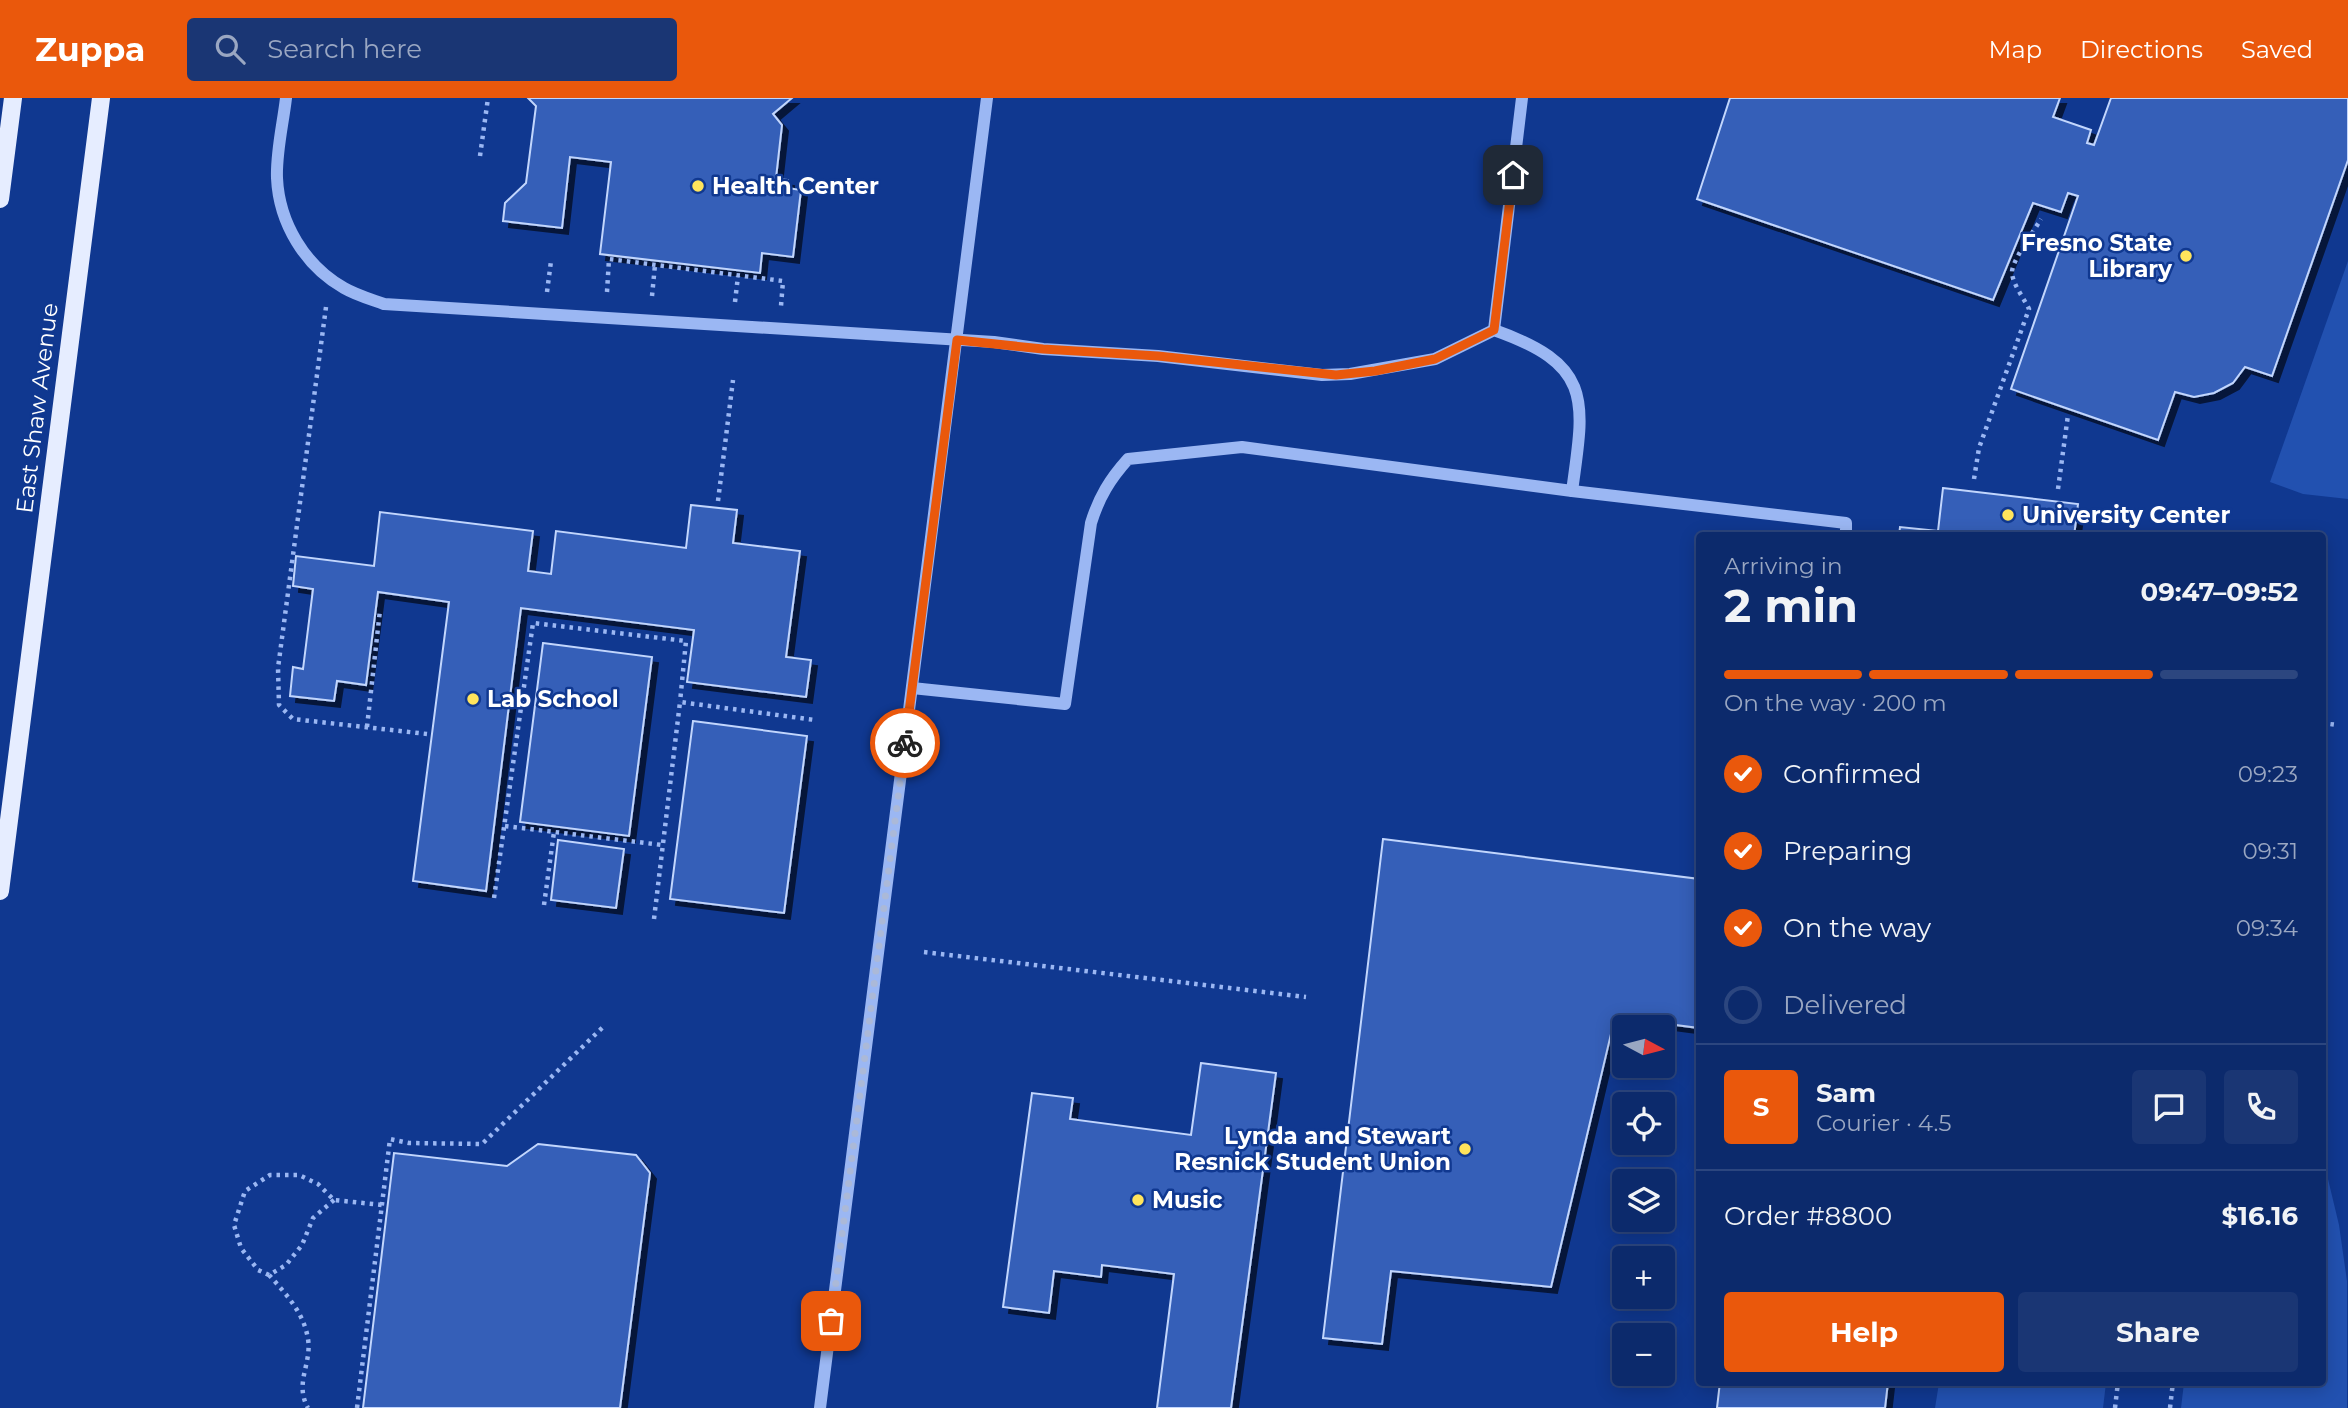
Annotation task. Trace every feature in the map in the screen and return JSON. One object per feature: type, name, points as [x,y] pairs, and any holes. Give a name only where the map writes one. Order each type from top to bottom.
[{"type":"main road","points":[[0,199],[13,98]]},
{"type":"main road","name":"East Shaw Avenue","points":[[0,891],[101,98]]},
{"type":"street","points":[[286,98],[277,177],[282,209],[294,239],[310,261],[328,278],[346,289],[384,303],[957,340],[1043,349],[1158,356],[1322,375],[1350,374],[1435,359],[1494,330],[1524,340],[1550,356],[1569,376],[1577,390],[1581,428],[1572,491]]},
{"type":"street","points":[[820,1408],[987,98]]},
{"type":"street","points":[[1494,330],[1522,98]]},
{"type":"street","points":[[912,688],[1065,704],[1091,523],[1098,500],[1111,477],[1128,458],[1242,447],[1572,491],[1846,523],[1846,532]]},
{"type":"path","points":[[480,156],[488,98]]},
{"type":"path","points":[[1974,479],[1979,448],[2029,309],[2012,273],[2014,260],[2029,242],[2041,219]]},
{"type":"path","points":[[606,299],[609,259],[783,282],[781,307]]},
{"type":"path","points":[[547,296],[551,261]]},
{"type":"path","points":[[652,301],[655,265]]},
{"type":"path","points":[[734,305],[738,275]]},
{"type":"path","points":[[328,278],[325,329],[278,668],[279,705],[293,719],[427,734]]},
{"type":"path","points":[[718,501],[733,380]]},
{"type":"path","points":[[2058,489],[2068,415]]},
{"type":"path","points":[[367,727],[380,610]]},
{"type":"path","points":[[494,898],[533,623],[686,641],[653,919]]},
{"type":"path","points":[[680,702],[815,720]]},
{"type":"path","points":[[2326,724],[2337,725]]},
{"type":"path","points":[[505,826],[662,845]]},
{"type":"path","points":[[544,905],[554,832]]},
{"type":"path","points":[[924,952],[1306,998]]},
{"type":"path","points":[[357,1408],[390,1139],[410,1143],[482,1144],[603,1027]]},
{"type":"path","points":[[308,1408],[301,1396],[309,1340],[295,1303],[269,1275],[258,1270],[241,1248],[234,1226],[245,1191],[270,1175],[299,1175],[318,1184],[334,1200],[382,1205]]},
{"type":"path","points":[[269,1275],[286,1265],[302,1245],[313,1218],[334,1200]]},
{"type":"path","points":[[2115,1408],[2118,1386]]},
{"type":"path","points":[[2170,1408],[2173,1386]]},
{"type":"shaded area","points":[[2348,261],[2348,499],[2303,494],[2270,482]]},
{"type":"shaded area","points":[[2326,1171],[2339,1225],[2347,1281],[2347,1408],[2181,1408],[2184,1386],[2326,1386]]},
{"type":"shaded area","points":[[1938,1386],[2106,1386],[2103,1408],[1935,1408]]},
{"type":"building","name":"Health Center","points":[[528,98],[792,98],[773,114],[782,125],[776,178],[788,180],[787,188],[801,190],[793,257],[762,253],[760,273],[600,254],[611,162],[570,157],[562,228],[503,221],[505,203],[526,183],[536,106]]},
{"type":"building","name":"Fresno State Library","points":[[1730,98],[2060,98],[2053,117],[2091,130],[2087,143],[2094,145],[2111,98],[2348,98],[2348,160],[2272,376],[2245,367],[2233,383],[2214,393],[2194,397],[2175,392],[2158,440],[2011,389],[2078,196],[2068,193],[2061,212],[2033,203],[1993,300],[1697,199]]},
{"type":"building","name":"University Center","points":[[1943,488],[2078,504],[2074,532],[1899,532],[1900,527],[1938,531]]},
{"type":"building","name":"Lab School","points":[[691,505],[737,510],[733,543],[800,551],[786,657],[811,660],[806,697],[687,682],[694,630],[521,608],[486,891],[413,881],[449,602],[378,592],[366,685],[337,681],[334,701],[290,696],[293,667],[303,669],[313,589],[293,586],[296,556],[374,566],[380,512],[533,531],[528,571],[551,574],[556,531],[686,548]]},
{"type":"building","points":[[543,643],[652,657],[629,836],[520,822]]},
{"type":"building","points":[[693,721],[807,736],[784,913],[670,899]]},
{"type":"building","name":"Lynda and Stewart Resnick Student Union","points":[[1383,839],[1696,879],[1696,1028],[1675,1025],[1675,1015],[1612,1015],[1612,1030],[1551,1287],[1391,1271],[1382,1344],[1323,1338]]},
{"type":"building","points":[[558,840],[624,849],[616,908],[551,900]]},
{"type":"building","name":"Music","points":[[1201,1063],[1276,1073],[1231,1408],[1157,1408],[1174,1274],[1102,1265],[1101,1277],[1054,1271],[1049,1313],[1003,1307],[1032,1093],[1073,1098],[1070,1119],[1191,1135]]},
{"type":"building","points":[[538,1144],[636,1155],[650,1173],[620,1408],[363,1408],[394,1153],[507,1166]]},
{"type":"building","points":[[1720,1386],[1888,1386],[1885,1408],[1717,1408]]},
{"type":"way so far","points":[[831,1321],[905,743]]},
{"type":"place","name":"Health Center","points":[[698,186]]},
{"type":"place","name":"Fresno State Library","points":[[2186,256]]},
{"type":"place","name":"University Center","points":[[2008,515]]},
{"type":"place","name":"Lab School","points":[[473,699]]},
{"type":"place","name":"Lynda and Stewart Resnick Student Union","points":[[1465,1149]]},
{"type":"place","name":"Music","points":[[1138,1200]]},
{"type":"route","points":[[905,743],[957,340],[1043,349],[1158,356],[1322,375],[1375,371],[1435,359],[1494,330],[1513,175]]}]
